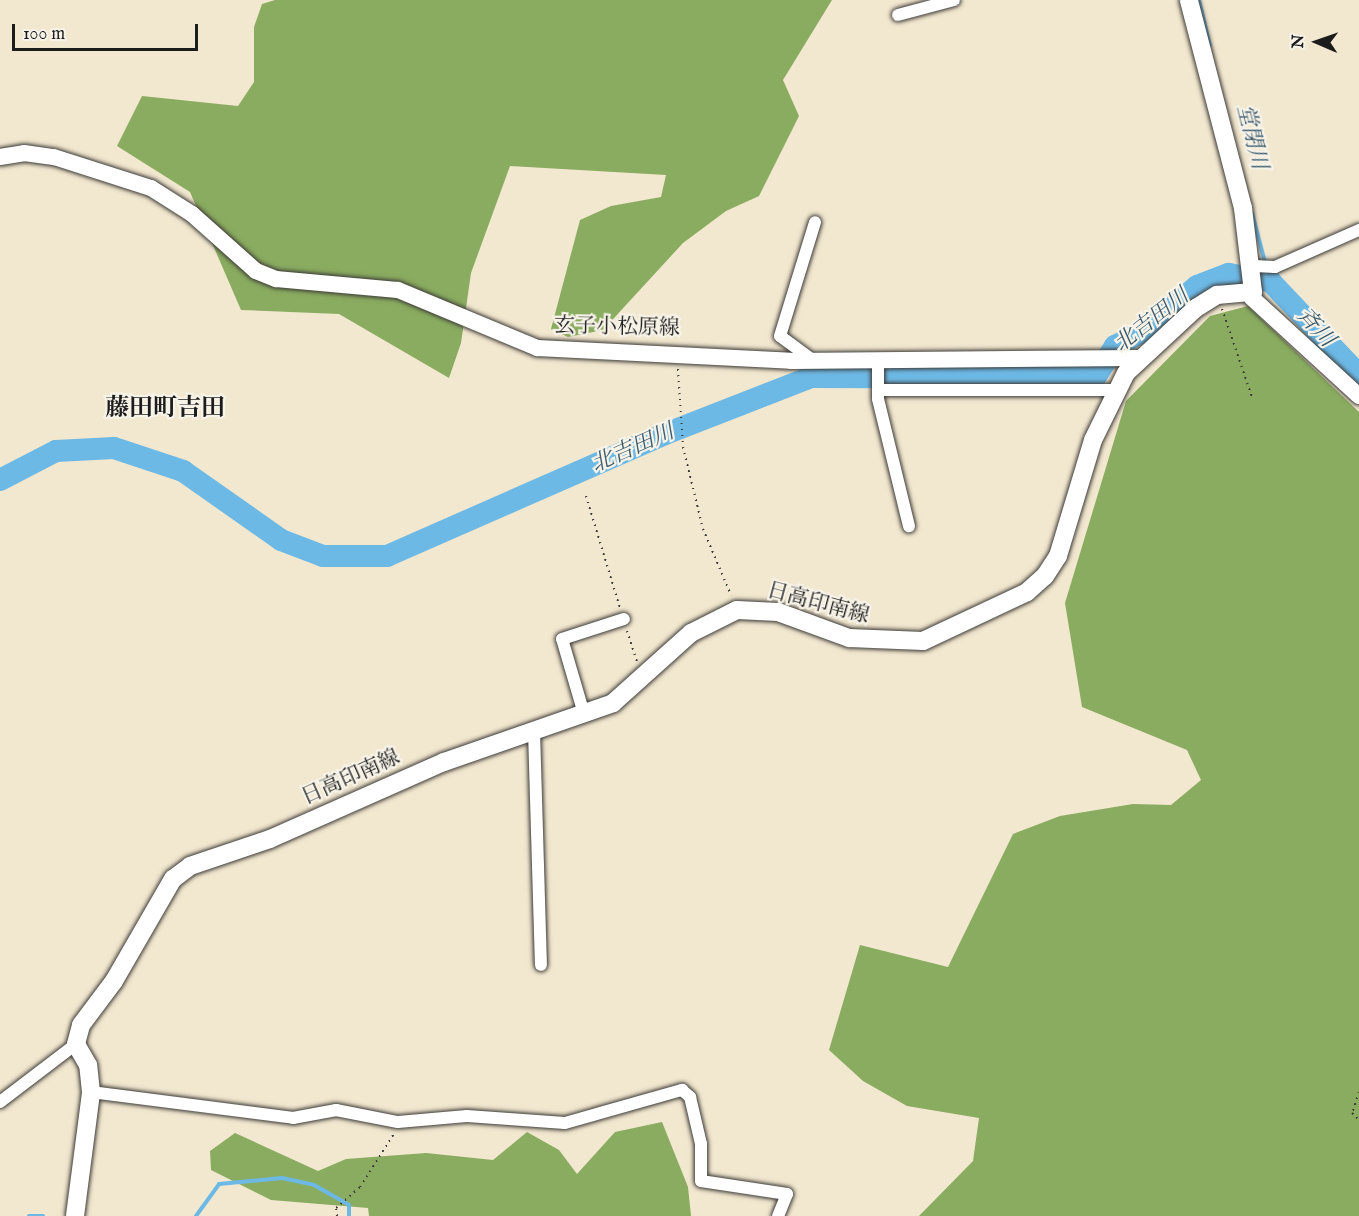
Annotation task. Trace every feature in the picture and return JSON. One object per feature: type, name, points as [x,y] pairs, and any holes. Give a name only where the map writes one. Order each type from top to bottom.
[{"type":"main road","points":[[1189,0],[1254,267],[1252,295]]},
{"type":"main road","name":"玄子小松原線","points":[[0,157],[24,153],[54,157],[151,188],[192,214],[256,271],[276,279],[398,290],[537,348],[607,355],[676,351],[814,361],[1137,358]]},
{"type":"main road","points":[[1217,295],[1252,295],[1359,396]]},
{"type":"main road","name":"日高印南線","points":[[76,1044],[81,1025],[114,981],[164,893],[190,866],[270,839],[444,762],[613,703],[642,680],[691,633],[737,610],[778,612],[849,638],[885,644],[923,641],[1027,592],[1058,556],[1092,440],[1117,390],[1137,358],[1217,295]]},
{"type":"main road","points":[[75,1216],[91,1092],[88,1065],[76,1044]]},
{"type":"street","points":[[898,15],[954,0]]},
{"type":"street","points":[[814,361],[780,336],[815,222]]},
{"type":"street","points":[[1254,267],[1275,267],[1359,230]]},
{"type":"street","points":[[878,361],[878,390],[909,526]]},
{"type":"street","points":[[878,390],[1117,390]]},
{"type":"street","points":[[584,714],[562,639],[624,619]]},
{"type":"street","points":[[534,731],[541,965]]},
{"type":"street","points":[[0,1102],[76,1044]]},
{"type":"street","points":[[91,1092],[293,1118],[336,1110],[398,1122],[468,1116],[565,1123],[682,1090],[690,1097],[701,1144],[701,1181],[787,1194],[778,1216]]},
{"type":"path","points":[[1217,295],[1252,400]]},
{"type":"path","points":[[676,351],[683,447],[703,530],[737,610]]},
{"type":"path","points":[[586,496],[642,680]]},
{"type":"path","points":[[1359,1092],[1352,1113],[1359,1120]]},
{"type":"path","points":[[337,1216],[336,1208],[360,1187],[398,1122]]},
{"type":"green space","points":[[275,0],[832,0],[783,80],[799,116],[759,196],[726,211],[683,243],[603,330],[568,337],[551,329],[580,220],[611,206],[661,197],[666,175],[510,166],[471,273],[461,343],[449,378],[339,314],[241,310],[190,192],[117,146],[142,96],[238,106],[254,82],[254,27],[262,4]]},
{"type":"green space","points":[[1248,306],[1359,412],[1359,1216],[919,1216],[973,1161],[979,1118],[907,1106],[863,1081],[829,1050],[860,945],[948,967],[1013,834],[1060,816],[1133,804],[1171,805],[1201,780],[1187,750],[1082,707],[1065,603],[1126,401],[1210,316]]},
{"type":"green space","points":[[662,1122],[688,1187],[691,1216],[369,1216],[368,1208],[271,1200],[211,1170],[210,1151],[235,1133],[318,1171],[346,1159],[426,1153],[493,1160],[527,1132],[559,1150],[577,1174],[615,1132]]},
{"type":"waterway","name":"堂閉川","points":[[1199,0],[1210,46]]},
{"type":"waterway","name":"堂閉川","points":[[1252,213],[1270,281]]},
{"type":"waterway","name":"北吉田川","points":[[0,480],[56,451],[114,448],[183,471],[281,540],[323,556],[387,556],[665,434],[811,377],[1095,378],[1115,346],[1141,333],[1197,286],[1229,274],[1270,281],[1359,375]]},
{"type":"waterway","points":[[196,1216],[219,1184],[282,1178],[314,1185],[349,1205],[349,1216]]},
{"type":"waterway","points":[[29,1216],[43,1216]]},
{"type":"district","name":"藤田町吉田","points":[[165,409]]},
{"type":"water label","name":"斉川","points":[[1315,328]]}]
